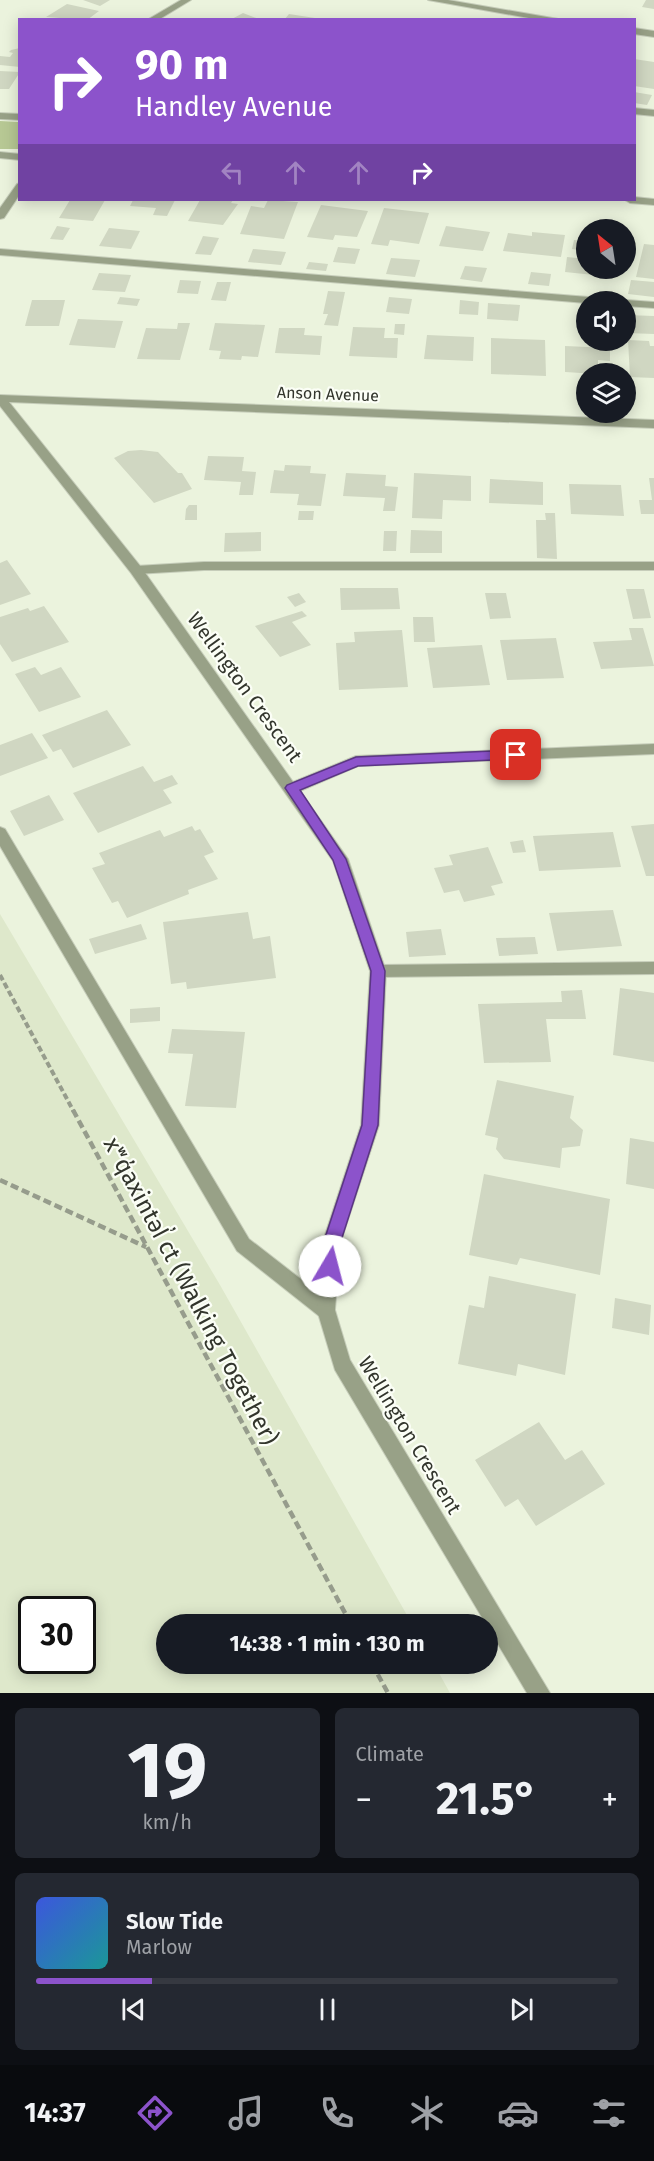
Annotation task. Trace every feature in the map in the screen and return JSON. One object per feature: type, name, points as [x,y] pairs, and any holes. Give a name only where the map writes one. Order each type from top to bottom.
[{"type":"street","points":[[156,18],[187,0]]},
{"type":"street","points":[[432,0],[547,18]]},
{"type":"street","points":[[636,31],[654,34]]},
{"type":"street","points":[[636,111],[654,113]]},
{"type":"street","points":[[0,116],[18,117]]},
{"type":"street","points":[[0,155],[18,157]]},
{"type":"street","points":[[0,216],[18,189]]},
{"type":"street","points":[[636,200],[654,202]]},
{"type":"street","points":[[0,252],[576,299]]},
{"type":"street","points":[[636,304],[654,305]]},
{"type":"street","name":"Anson Avenue","points":[[0,398],[654,424]]},
{"type":"street","name":"Wellington Crescent","points":[[0,398],[136,570],[340,859],[378,971],[370,1125],[331,1244],[326,1310],[342,1364],[539,1693]]},
{"type":"street","points":[[136,570],[204,566],[654,566]]},
{"type":"street","points":[[292,788],[356,761],[654,749]]},
{"type":"street","points":[[0,833],[243,1245],[326,1310]]},
{"type":"street","points":[[378,971],[654,968]]},
{"type":"path","name":"xʷq̓axintəl̕ ct (Walking Together)","points":[[0,975],[346,1614]]},
{"type":"path","points":[[0,1180],[147,1247]]},
{"type":"path","points":[[378,1674],[388,1693]]},
{"type":"shaded area","points":[[0,914],[220,1285],[406,1614],[156,1614],[156,1674],[440,1674],[450,1693],[0,1693]]},
{"type":"green space","points":[[0,121],[18,122],[18,149],[0,149]]},
{"type":"building","points":[[83,0],[110,0],[100,6]]},
{"type":"building","points":[[646,0],[654,0],[654,9],[642,7]]},
{"type":"building","points":[[67,4],[99,11],[90,18],[46,17]]},
{"type":"building","points":[[243,13],[256,18],[234,18]]},
{"type":"building","points":[[289,14],[315,18],[286,18]]},
{"type":"building","points":[[18,48],[18,67],[0,65],[0,56],[10,57],[13,53],[9,52]]},
{"type":"building","points":[[636,59],[654,62],[654,89],[636,86]]},
{"type":"building","points":[[0,71],[18,72],[9,89],[0,89]]},
{"type":"building","points":[[636,92],[652,95],[647,105],[636,103]]},
{"type":"building","points":[[69,201],[104,201],[93,221],[59,218]]},
{"type":"building","points":[[132,201],[174,201],[167,216],[153,215],[156,208],[130,206]]},
{"type":"building","points":[[199,201],[232,201],[231,203],[238,204],[223,225],[188,221]]},
{"type":"building","points":[[268,201],[298,202],[284,239],[240,234],[251,206],[264,208]]},
{"type":"building","points":[[321,205],[368,211],[357,237],[335,235],[333,240],[307,237]]},
{"type":"building","points":[[384,208],[429,213],[419,244],[390,240],[388,246],[371,244]]},
{"type":"building","points":[[57,226],[70,228],[63,240],[50,239]]},
{"type":"building","points":[[446,226],[490,232],[483,251],[439,246]]},
{"type":"building","points":[[109,228],[140,231],[131,249],[99,246]]},
{"type":"building","points":[[532,232],[565,235],[561,257],[503,251],[508,233],[532,236]]},
{"type":"building","points":[[203,236],[219,238],[211,255],[195,254]]},
{"type":"building","points":[[574,240],[576,240],[576,250],[572,249]]},
{"type":"building","points":[[644,244],[654,245],[654,279],[636,277]]},
{"type":"building","points":[[338,247],[360,249],[355,264],[333,262]]},
{"type":"building","points":[[253,249],[286,252],[281,265],[248,262]]},
{"type":"building","points":[[567,257],[576,258],[576,273],[565,272]]},
{"type":"building","points":[[391,258],[420,260],[415,277],[386,274]]},
{"type":"building","points":[[309,262],[328,264],[326,271],[306,269]]},
{"type":"building","points":[[465,266],[487,268],[482,282],[460,279]]},
{"type":"building","points":[[531,272],[551,274],[549,286],[528,284]]},
{"type":"building","points":[[99,273],[131,275],[125,292],[92,290]]},
{"type":"building","points":[[180,280],[201,281],[198,294],[177,293]]},
{"type":"building","points":[[631,280],[654,282],[654,297],[636,295],[636,291],[629,291]]},
{"type":"building","points":[[217,282],[231,282],[226,301],[211,300]]},
{"type":"building","points":[[328,291],[345,292],[338,326],[324,325],[328,314],[323,314]]},
{"type":"building","points":[[120,297],[140,299],[137,306],[117,304]]},
{"type":"building","points":[[389,297],[412,299],[409,314],[386,312]]},
{"type":"building","points":[[32,300],[65,300],[59,326],[25,326]]},
{"type":"building","points":[[460,300],[479,302],[478,315],[459,314]]},
{"type":"building","points":[[488,303],[520,305],[518,321],[487,319]]},
{"type":"building","points":[[636,315],[654,316],[654,334],[636,333]]},
{"type":"building","points":[[78,319],[123,321],[115,348],[69,345]]},
{"type":"building","points":[[178,323],[190,323],[180,360],[137,359],[146,328],[177,329]]},
{"type":"building","points":[[215,323],[265,325],[258,357],[242,356],[241,360],[219,359],[221,351],[209,350]]},
{"type":"building","points":[[395,324],[405,324],[404,335],[394,334]]},
{"type":"building","points":[[353,327],[385,328],[384,338],[398,338],[397,358],[349,356]]},
{"type":"building","points":[[279,328],[305,328],[304,335],[322,336],[320,355],[275,353]]},
{"type":"building","points":[[427,335],[474,337],[473,361],[424,359]]},
{"type":"building","points":[[491,338],[545,340],[546,376],[491,374]]},
{"type":"building","points":[[636,340],[649,341],[650,346],[654,346],[654,378],[636,377],[636,363],[629,363],[629,351],[636,351]]},
{"type":"building","points":[[565,346],[576,346],[576,351],[610,351],[610,361],[576,363],[576,373],[565,372]]},
{"type":"building","points":[[128,451],[158,452],[178,473],[182,473],[192,489],[154,503],[114,458]]},
{"type":"building","points":[[208,456],[244,457],[242,471],[256,472],[253,495],[239,495],[241,482],[204,480]]},
{"type":"building","points":[[285,465],[311,466],[310,473],[326,474],[321,506],[297,505],[299,494],[270,493],[274,470],[284,471]]},
{"type":"building","points":[[346,473],[386,475],[385,486],[398,487],[395,511],[383,511],[385,498],[343,496]]},
{"type":"building","points":[[414,473],[471,476],[471,501],[443,500],[442,519],[412,518]]},
{"type":"building","points":[[649,478],[654,478],[654,514],[641,514],[639,500],[652,500]]},
{"type":"building","points":[[490,479],[543,482],[543,505],[489,503]]},
{"type":"building","points":[[569,484],[621,485],[624,516],[571,514]]},
{"type":"building","points":[[189,505],[197,505],[197,520],[185,520],[186,509]]},
{"type":"building","points":[[299,511],[314,511],[313,520],[298,520]]},
{"type":"building","points":[[545,513],[555,513],[557,559],[537,558],[536,520],[546,520]]},
{"type":"building","points":[[411,530],[442,531],[442,553],[410,553]]},
{"type":"building","points":[[384,531],[397,531],[396,551],[383,551]]},
{"type":"building","points":[[261,532],[261,551],[224,552],[225,533]]},
{"type":"building","points":[[7,560],[31,594],[0,605],[0,563]]},
{"type":"building","points":[[340,588],[398,588],[400,609],[341,610]]},
{"type":"building","points":[[626,589],[644,589],[651,618],[633,619]]},
{"type":"building","points":[[299,593],[306,602],[295,607],[287,597]]},
{"type":"building","points":[[485,593],[506,593],[511,618],[490,619]]},
{"type":"building","points":[[44,606],[69,642],[12,662],[0,644],[0,617],[28,608],[30,611]]},
{"type":"building","points":[[302,611],[307,616],[292,622],[311,645],[280,657],[255,626]]},
{"type":"building","points":[[413,617],[433,617],[435,642],[414,642]]},
{"type":"building","points":[[629,628],[643,628],[654,666],[601,669],[593,642],[632,640]]},
{"type":"building","points":[[402,630],[408,687],[339,690],[336,643],[355,642],[354,632]]},
{"type":"building","points":[[556,638],[564,678],[507,680],[500,640]]},
{"type":"building","points":[[482,645],[490,685],[433,688],[427,648]]},
{"type":"building","points":[[35,667],[41,675],[61,667],[81,697],[39,712],[15,674]]},
{"type":"building","points":[[107,710],[131,745],[73,768],[61,749],[53,752],[42,735]]},
{"type":"building","points":[[32,733],[48,758],[0,776],[0,745]]},
{"type":"building","points":[[143,766],[154,782],[172,775],[178,784],[163,790],[172,803],[98,833],[73,793]]},
{"type":"building","points":[[49,795],[64,820],[24,836],[10,811]]},
{"type":"building","points":[[654,824],[654,876],[646,876],[631,826]]},
{"type":"building","points":[[192,826],[195,831],[200,829],[214,852],[204,856],[218,879],[188,890],[189,894],[127,918],[118,901],[112,903],[92,868],[105,864],[99,853],[160,830],[164,837]]},
{"type":"building","points":[[613,832],[621,867],[539,871],[533,836]]},
{"type":"building","points":[[523,840],[526,852],[513,853],[510,842]]},
{"type":"building","points":[[488,847],[503,883],[491,886],[495,895],[464,902],[459,890],[444,893],[434,868],[453,865],[449,855]]},
{"type":"building","points":[[613,910],[622,946],[557,951],[549,913]]},
{"type":"building","points":[[248,912],[253,939],[270,936],[276,978],[187,989],[186,982],[171,984],[163,922]]},
{"type":"building","points":[[141,924],[147,939],[95,954],[89,939]]},
{"type":"building","points":[[441,929],[446,955],[409,957],[406,932]]},
{"type":"building","points":[[535,937],[538,954],[499,956],[496,938]]},
{"type":"building","points":[[620,988],[654,993],[654,1062],[613,1055]]},
{"type":"building","points":[[582,990],[586,1019],[546,1019],[551,1062],[484,1063],[478,1004],[562,1002],[561,991]]},
{"type":"building","points":[[160,1007],[160,1021],[130,1023],[130,1009]]},
{"type":"building","points":[[172,1029],[245,1032],[236,1108],[185,1106],[193,1054],[168,1053]]},
{"type":"building","points":[[497,1080],[574,1096],[570,1118],[583,1130],[580,1146],[562,1148],[560,1168],[504,1159],[496,1149],[498,1138],[485,1135]]},
{"type":"building","points":[[630,1138],[654,1142],[654,1189],[626,1184]]},
{"type":"building","points":[[484,1174],[610,1199],[600,1275],[520,1258],[517,1265],[469,1255]]},
{"type":"building","points":[[489,1276],[576,1294],[565,1375],[518,1364],[516,1376],[458,1364],[469,1305],[484,1308]]},
{"type":"building","points":[[615,1298],[651,1305],[649,1335],[612,1328]]},
{"type":"building","points":[[539,1422],[565,1460],[582,1450],[605,1484],[536,1526],[518,1499],[505,1507],[475,1460]]},
{"type":"route","points":[[330,1266],[331,1244],[370,1125],[378,971],[340,859],[292,788],[356,761],[516,755]]}]
